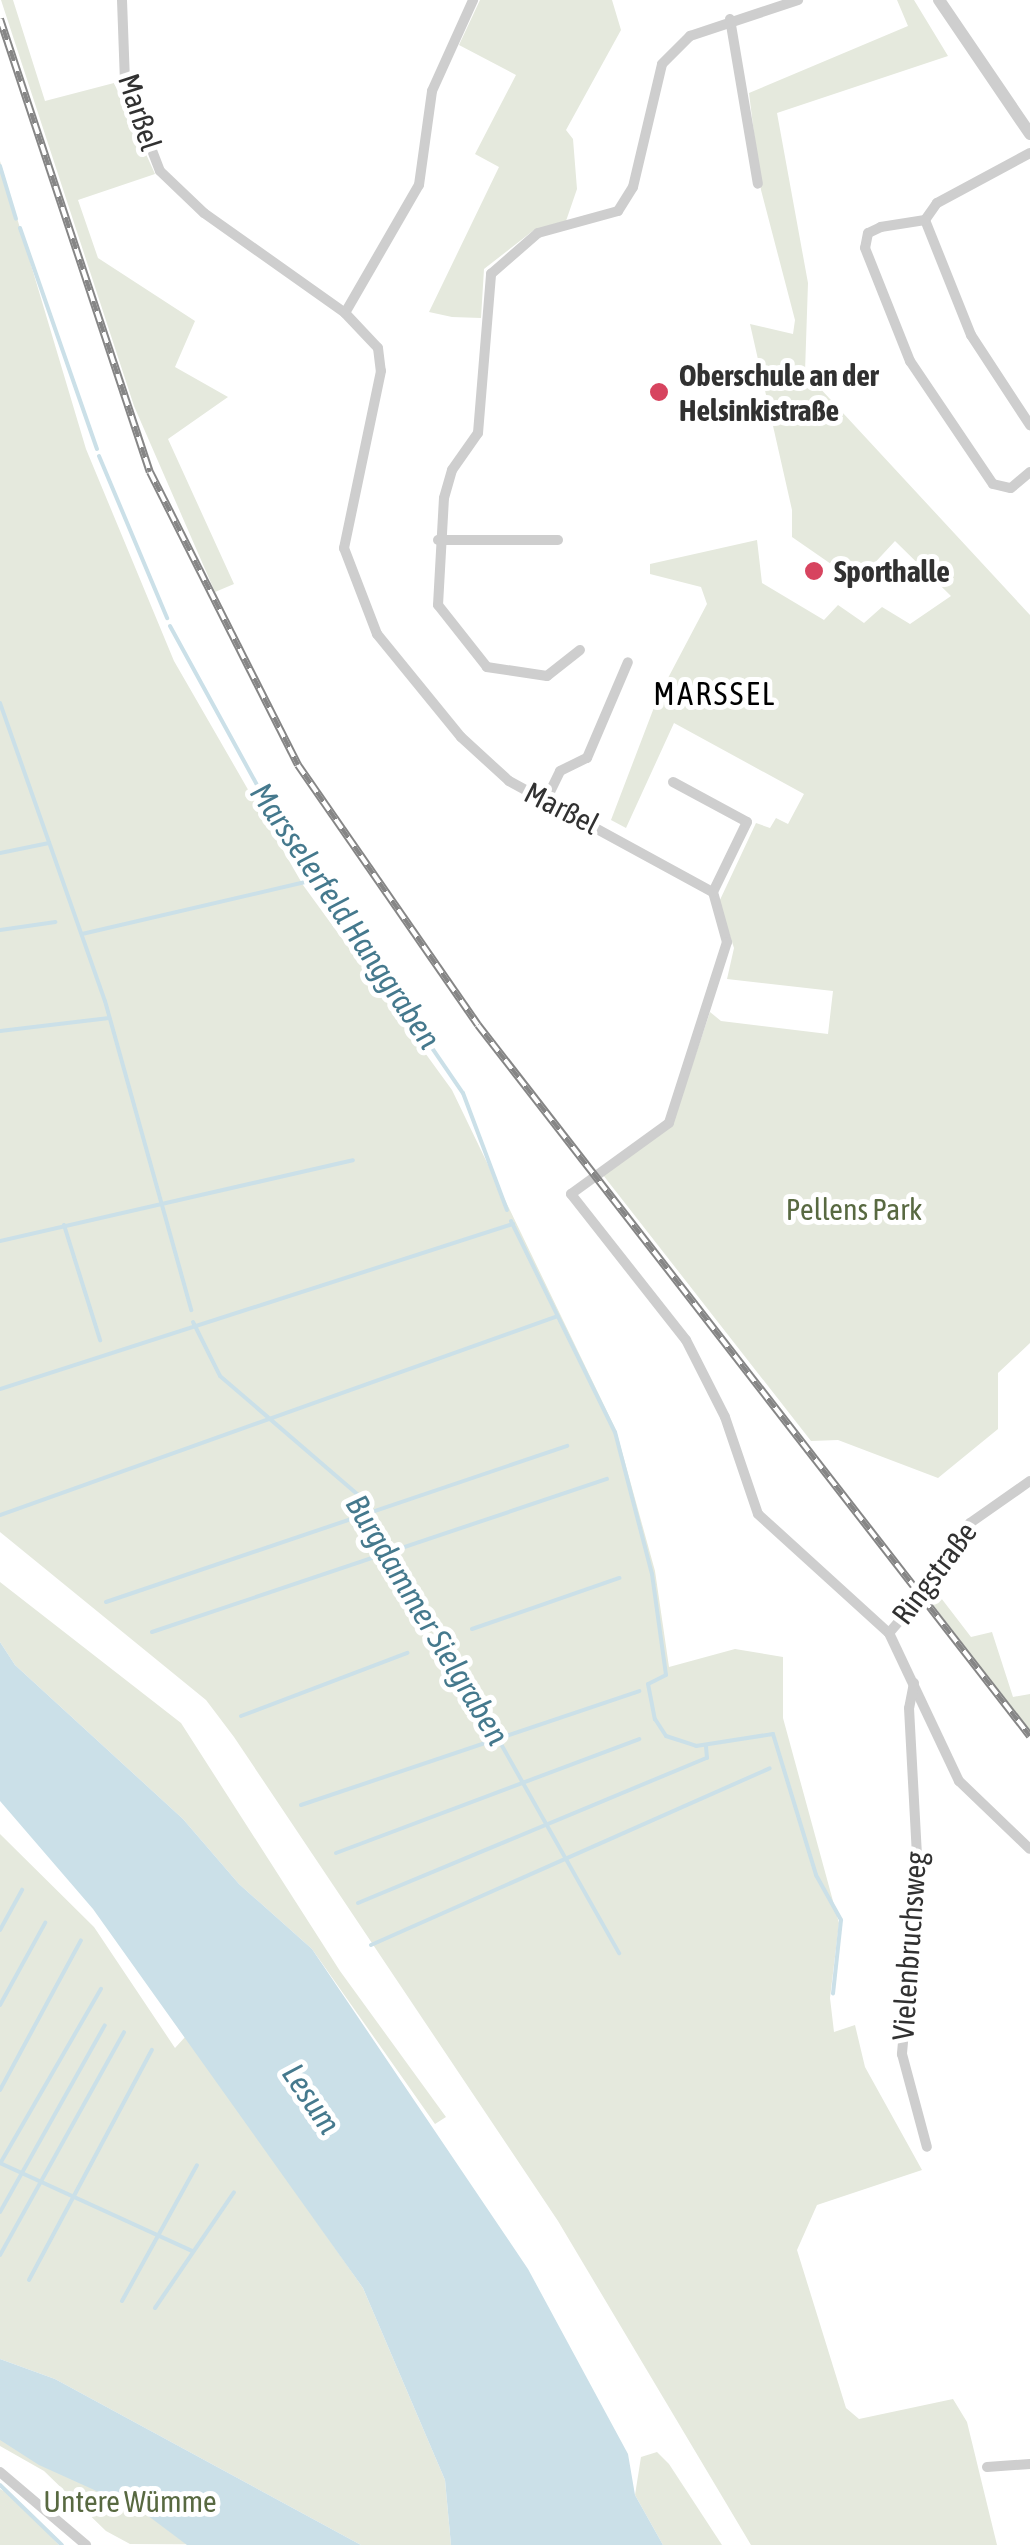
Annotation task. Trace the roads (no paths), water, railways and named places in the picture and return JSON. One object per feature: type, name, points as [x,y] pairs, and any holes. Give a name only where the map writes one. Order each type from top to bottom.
[{"type":"street","name":"Marßel","points":[[122,0],[124,80],[160,171],[204,213],[346,313],[378,348],[381,371],[347,515],[344,548],[360,596],[402,670],[461,737],[509,781],[713,892]]},
{"type":"street","points":[[346,313],[420,185],[432,91],[473,0]]},
{"type":"street","points":[[580,650],[547,676],[487,667],[438,605],[438,540],[452,470],[478,433],[491,274],[538,233],[618,211],[633,187],[662,64],[690,36],[730,19],[798,0]]},
{"type":"street","points":[[939,0],[1030,134]]},
{"type":"street","points":[[730,19],[758,184]]},
{"type":"street","points":[[1030,152],[937,203],[925,220],[868,233],[865,248],[910,361],[993,484],[1011,488],[1030,472]]},
{"type":"street","points":[[925,220],[971,335],[1030,426]]},
{"type":"street","points":[[438,540],[558,540]]},
{"type":"street","points":[[546,800],[560,771],[587,758],[628,662]]},
{"type":"street","points":[[673,782],[747,822],[713,892],[728,942],[669,1122],[570,1194],[686,1340],[719,1404],[758,1514],[889,1633],[960,1780],[1030,1850]]},
{"type":"street","name":"Ringstraße","points":[[889,1633],[934,1581],[970,1522],[1030,1480]]},
{"type":"street","name":"Vielenbruchsweg","points":[[914,1683],[909,1708],[918,1874],[902,2054],[927,2147]]},
{"type":"street","points":[[987,2468],[1030,2464]]},
{"type":"street","points":[[0,2472],[86,2545]]},
{"type":"water","name":"Lesum","points":[[0,1642],[15,1665],[183,1819],[239,1884],[312,1949],[528,2269],[628,2454],[635,2495],[663,2545],[451,2545],[445,2480],[363,2288],[93,1909],[0,1801]]},
{"type":"water","points":[[0,2359],[55,2379],[361,2545],[187,2545],[143,2512],[39,2465],[0,2440]]},
{"type":"waterway","name":"Marsselerfeld Hanggraben","points":[[0,166],[16,219]]},
{"type":"waterway","name":"Marsselerfeld Hanggraben","points":[[20,228],[97,449]]},
{"type":"waterway","name":"Marsselerfeld Hanggraben","points":[[99,456],[167,618]]},
{"type":"waterway","name":"Marsselerfeld Hanggraben","points":[[170,626],[278,823],[463,1093],[507,1210]]},
{"type":"waterway","name":"Burgdammer Sielgraben","points":[[0,703],[105,1001],[191,1310]]},
{"type":"waterway","points":[[0,853],[49,843]]},
{"type":"waterway","points":[[82,934],[314,880]]},
{"type":"waterway","points":[[0,930],[55,922]]},
{"type":"waterway","points":[[0,1031],[109,1018]]},
{"type":"waterway","points":[[0,1241],[353,1160]]},
{"type":"waterway","name":"Marsselerfeld Hanggraben","points":[[511,1221],[615,1432],[652,1574],[666,1675],[648,1684],[655,1719],[666,1736],[696,1746],[773,1734],[816,1875],[841,1920],[833,1994]]},
{"type":"waterway","points":[[0,1389],[513,1224]]},
{"type":"waterway","points":[[64,1225],[100,1340]]},
{"type":"waterway","points":[[0,1515],[558,1316]]},
{"type":"waterway","name":"Burgdammer Sielgraben","points":[[193,1322],[220,1376],[362,1498],[619,1953]]},
{"type":"waterway","points":[[106,1602],[567,1446]]},
{"type":"waterway","points":[[152,1632],[607,1479]]},
{"type":"waterway","points":[[472,1629],[619,1578]]},
{"type":"waterway","points":[[241,1716],[407,1653]]},
{"type":"waterway","points":[[301,1805],[639,1691]]},
{"type":"waterway","points":[[336,1853],[639,1739]]},
{"type":"waterway","points":[[358,1903],[707,1758],[706,1746]]},
{"type":"waterway","points":[[371,1945],[770,1768]]},
{"type":"waterway","points":[[0,1930],[22,1890]]},
{"type":"waterway","points":[[0,2005],[45,1923]]},
{"type":"waterway","points":[[0,2090],[81,1940]]},
{"type":"waterway","points":[[1,2162],[101,1989]]},
{"type":"waterway","points":[[0,2212],[105,2025]]},
{"type":"waterway","points":[[0,2255],[124,2032]]},
{"type":"waterway","points":[[29,2280],[152,2050]]},
{"type":"waterway","points":[[0,2163],[192,2251]]},
{"type":"waterway","points":[[122,2301],[197,2165]]},
{"type":"waterway","points":[[155,2308],[234,2192]]},
{"type":"waterway","points":[[0,2485],[62,2545]]},
{"type":"railway","points":[[0,19],[150,472],[298,765],[478,1025],[1030,1736]]},
{"type":"place","name":"Oberschule an der Helsinkistraße","points":[[659,392]]},
{"type":"place","name":"Sporthalle","points":[[814,571]]},
{"type":"district","name":"MARSSEL","points":[[715,694]]},
{"type":"park label","name":"Pellens Park","points":[[854,1209]]},
{"type":"park label","name":"Untere Wümme","points":[[130,2501]]}]
